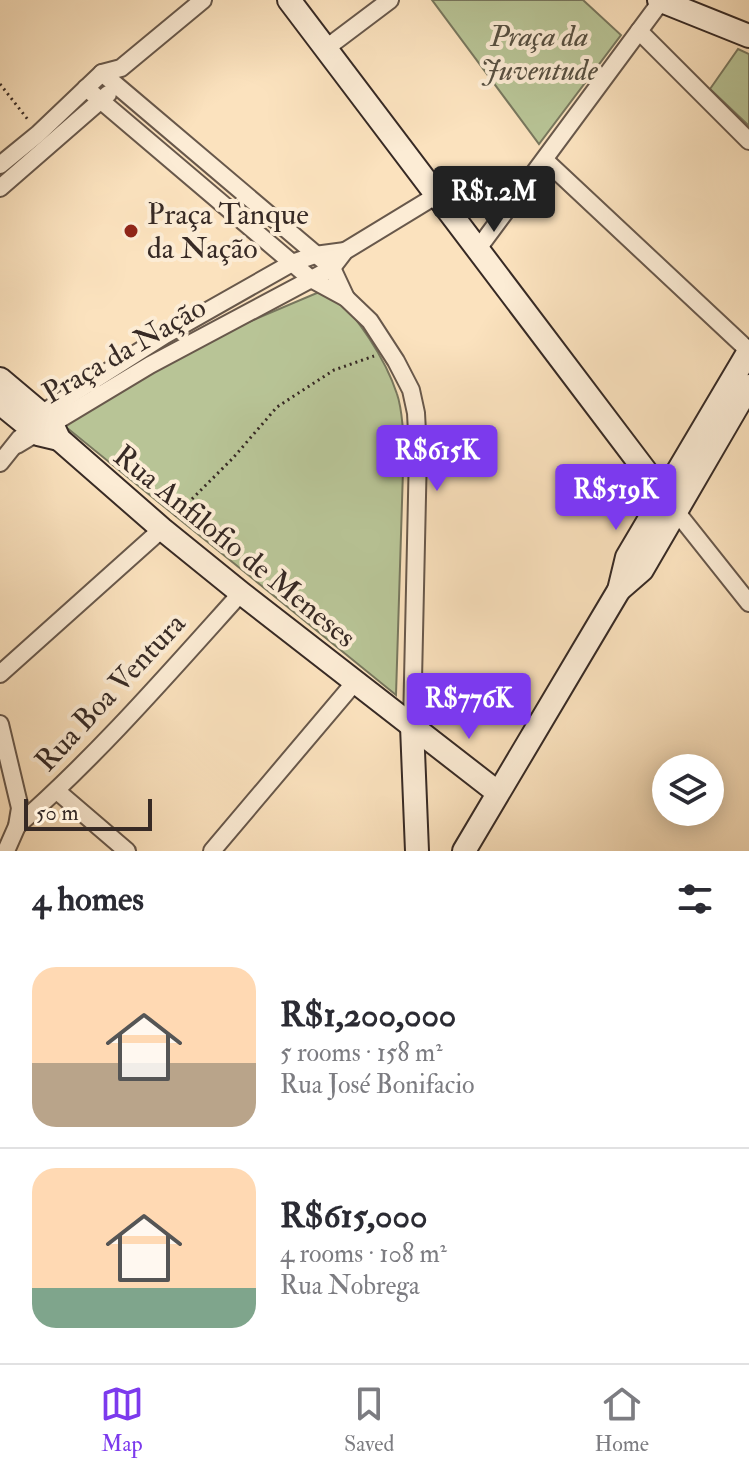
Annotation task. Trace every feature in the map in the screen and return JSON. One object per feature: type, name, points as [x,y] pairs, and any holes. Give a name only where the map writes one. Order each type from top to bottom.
[{"type":"main road","points":[[289,0],[670,502]]},
{"type":"main road","points":[[661,0],[749,36]]},
{"type":"main road","points":[[670,502],[749,351]]},
{"type":"main road","name":"Rua Anfilofio de Meneses","points":[[0,379],[43,427],[162,529],[497,792]]},
{"type":"main road","points":[[464,851],[619,590],[627,557],[670,502],[749,386]]},
{"type":"main road","name":"Rua Anfilofio de Meneses","points":[[0,403],[43,427]]},
{"type":"main road","points":[[412,726],[415,850]]},
{"type":"street","points":[[0,165],[38,134],[102,73],[121,68],[203,0]]},
{"type":"street","points":[[325,49],[390,0]]},
{"type":"street","points":[[477,250],[661,0]]},
{"type":"street","points":[[639,31],[749,141]]},
{"type":"street","points":[[0,188],[117,86],[121,68]]},
{"type":"street","points":[[102,73],[332,268],[346,298]]},
{"type":"street","points":[[86,88],[311,279],[346,298],[370,321],[411,390],[418,451],[412,726]]},
{"type":"street","points":[[545,160],[749,351]]},
{"type":"street","name":"Praça da Nação","points":[[43,427],[150,365],[332,268],[345,251],[437,195]]},
{"type":"street","name":"Praça da Nação","points":[[0,463],[17,445],[165,335],[292,263],[315,255],[345,251]]},
{"type":"street","points":[[670,502],[748,599]]},
{"type":"street","points":[[0,674],[162,529]]},
{"type":"street","name":"Rua Boa Ventura","points":[[17,826],[57,791],[148,697],[241,593]]},
{"type":"street","points":[[0,650],[13,663]]},
{"type":"street","points":[[212,851],[355,682]]},
{"type":"street","points":[[0,724],[20,808],[17,826],[6,851]]},
{"type":"street","points":[[57,791],[127,851]]},
{"type":"path","points":[[0,84],[38,134]]},
{"type":"path","points":[[162,529],[233,458],[277,407],[334,370],[389,351]]},
{"type":"green space","name":"Praça da Juventude","points":[[432,0],[583,0],[621,35],[539,144]]},
{"type":"green space","points":[[738,49],[749,54],[749,126],[710,89]]},
{"type":"green space","points":[[331,287],[377,351],[391,379],[401,410],[404,438],[396,695],[61,423],[199,343]]},
{"type":"place","name":"Praça Tanque da Nação","points":[[131,231]]}]
